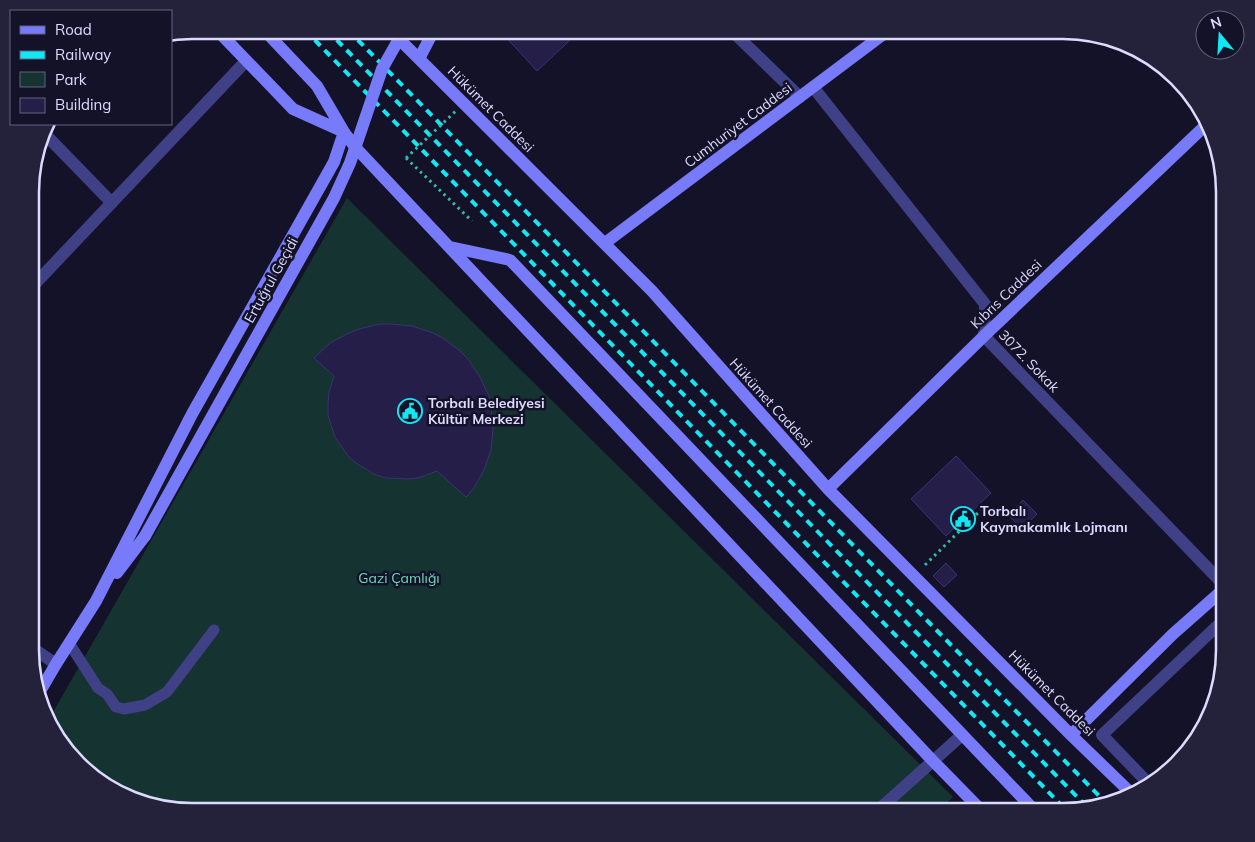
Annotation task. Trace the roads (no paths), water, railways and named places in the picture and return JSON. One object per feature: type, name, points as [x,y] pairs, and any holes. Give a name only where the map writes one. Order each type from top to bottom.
[{"type":"main road","points":[[225,39],[293,109],[344,132]]},
{"type":"main road","points":[[273,39],[317,86],[355,147],[973,803]]},
{"type":"main road","name":"Hükümet Caddesi","points":[[399,39],[652,291],[828,489],[1127,789]]},
{"type":"main road","name":"Ertuğrul Geçidi","points":[[96,601],[145,536],[334,198],[350,164],[382,69],[399,39]]},
{"type":"main road","points":[[419,59],[429,39]]},
{"type":"main road","name":"Cumhuriyet Caddesi","points":[[605,243],[877,39]]},
{"type":"main road","name":"Kıbrıs Caddesi","points":[[828,489],[984,336],[1202,128]]},
{"type":"main road","points":[[44,686],[96,601],[192,414],[334,162],[344,132]]},
{"type":"main road","points":[[450,248],[510,260],[1027,803]]},
{"type":"main road","points":[[1071,734],[1173,634],[1216,595]]},
{"type":"street","points":[[740,39],[800,97]]},
{"type":"street","points":[[39,280],[246,61]]},
{"type":"street","name":"3072. Sokak","points":[[814,87],[986,304],[984,336],[1216,578]]},
{"type":"street","points":[[49,138],[112,203]]},
{"type":"street","points":[[1145,779],[1102,735],[1216,628]]},
{"type":"street","points":[[39,653],[56,664]]},
{"type":"street","points":[[886,803],[962,735]]},
{"type":"lane","points":[[69,643],[98,688],[107,694],[116,707],[124,709],[145,704],[167,692],[214,630]]},
{"type":"railway","points":[[314,39],[1059,803]]},
{"type":"railway","points":[[336,39],[1082,802]]},
{"type":"railway","points":[[357,39],[1101,798]]},
{"type":"place","name":"Torbalı Belediyesi Kültür Merkezi","points":[[410,411]]},
{"type":"place","name":"Torbalı Kaymakamlık Lojmanı","points":[[963,519]]},
{"type":"park label","name":"Gazi Çamlığı","points":[[399,578]]}]
